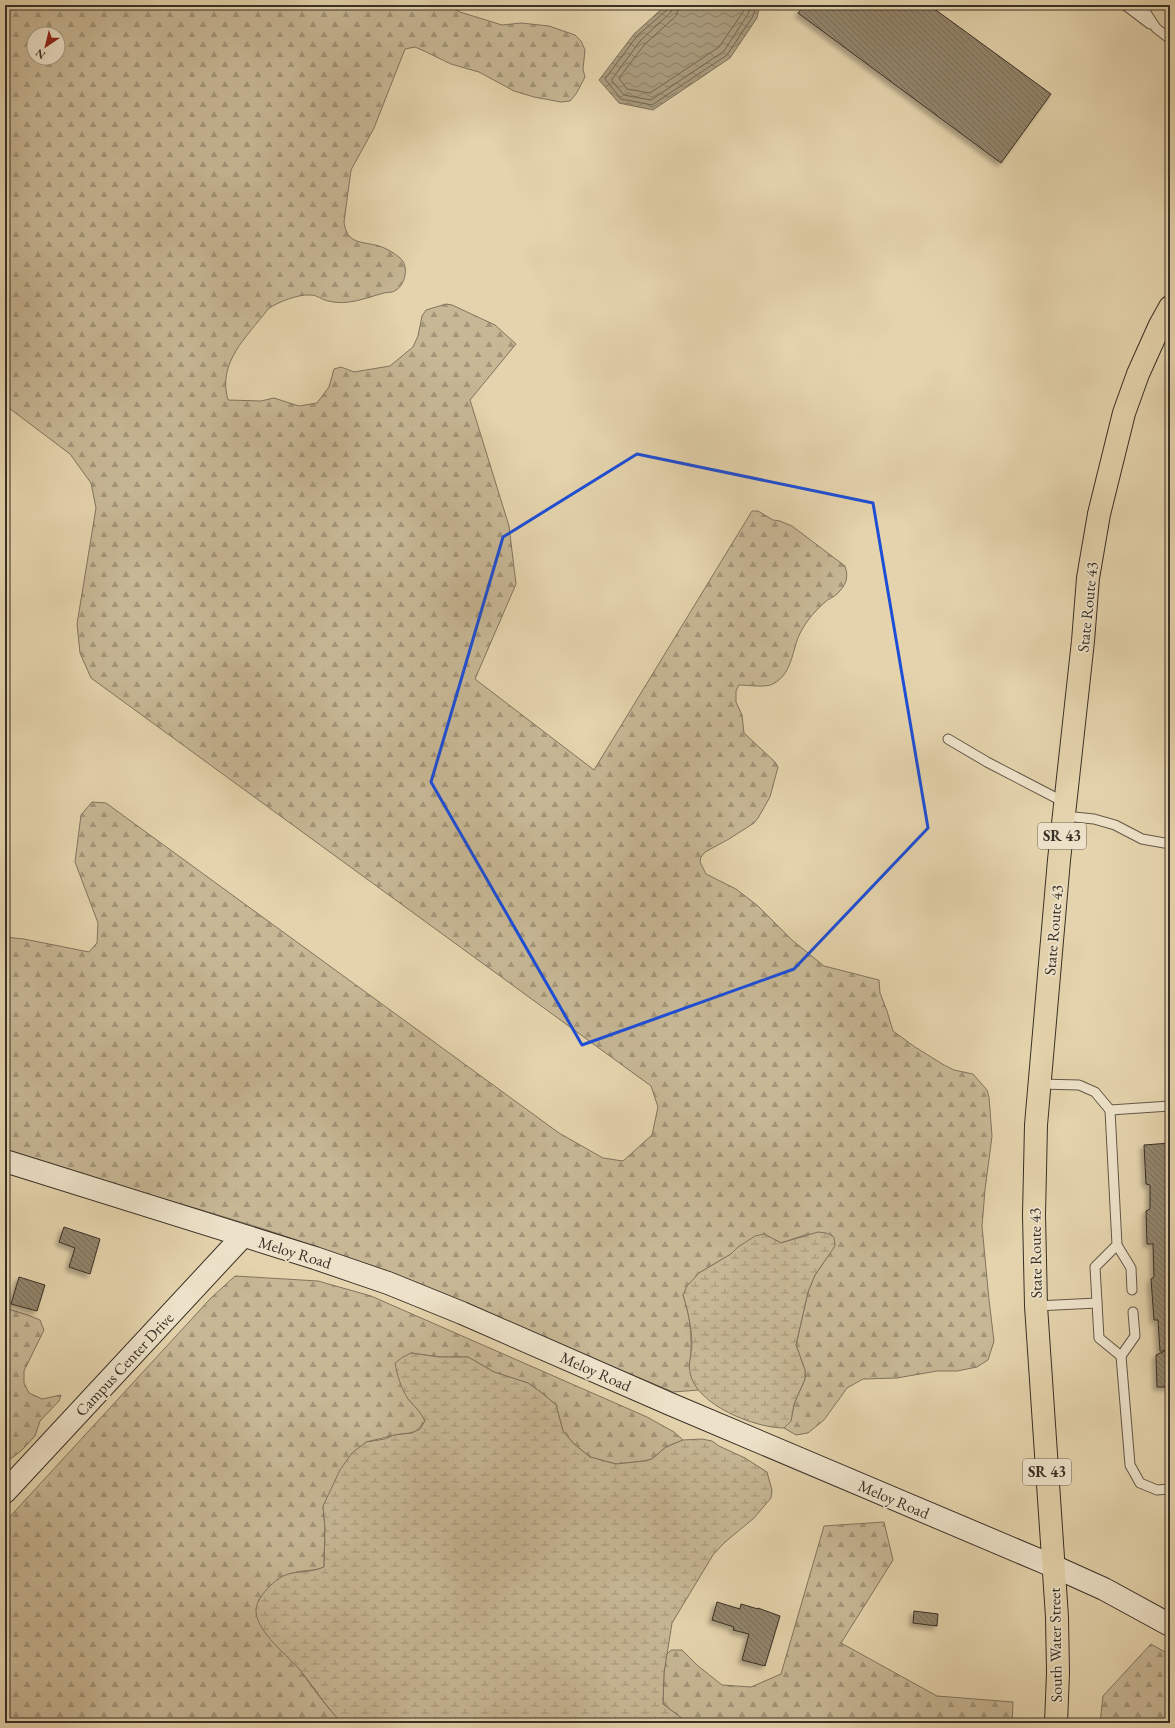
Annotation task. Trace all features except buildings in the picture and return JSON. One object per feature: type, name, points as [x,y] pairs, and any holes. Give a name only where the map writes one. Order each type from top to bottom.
[{"type":"main road","name":"State Route 43","points":[[1053,1566],[1036,1306],[1034,1215],[1036,1125],[1065,810],[1083,641],[1088,578],[1099,514],[1124,413],[1138,374],[1160,325],[1170,307]]},
{"type":"main road","name":"South Water Street","points":[[1053,1566],[1057,1616],[1058,1673],[1056,1723]]},
{"type":"street","name":"Meloy Road","points":[[5,1161],[315,1258],[388,1283],[462,1313],[670,1404],[1053,1566],[1104,1589],[1170,1625]]},
{"type":"street","name":"Campus Center Drive","points":[[5,1492],[243,1236]]},
{"type":"lane","points":[[1125,5],[1170,39]]},
{"type":"lane","points":[[1141,5],[1156,28]]},
{"type":"lane","points":[[948,738],[1065,810],[1114,825],[1142,839],[1170,844]]},
{"type":"lane","points":[[1040,1084],[1079,1085],[1095,1092],[1110,1110],[1117,1245],[1131,1268],[1132,1290]]},
{"type":"lane","points":[[1110,1110],[1170,1106]]},
{"type":"lane","points":[[1117,1245],[1095,1267],[1099,1338],[1121,1356]]},
{"type":"lane","points":[[1036,1306],[1097,1303]]},
{"type":"lane","points":[[1133,1312],[1135,1336],[1121,1356],[1130,1465],[1140,1483],[1157,1490],[1170,1489]]},
{"type":"highlighted area","points":[[637,454],[873,503],[928,828],[794,969],[582,1045],[431,782],[503,537]]},
{"type":"green space","points":[[5,5],[447,5],[460,12],[502,25],[521,23],[549,26],[575,35],[581,41],[585,50],[583,69],[585,77],[576,94],[570,101],[561,102],[534,97],[514,91],[479,72],[451,64],[415,47],[405,49],[374,128],[351,170],[344,222],[348,235],[356,241],[385,248],[402,260],[405,270],[403,282],[393,292],[356,301],[343,303],[326,300],[313,295],[306,295],[288,299],[268,309],[243,340],[230,362],[226,386],[228,400],[261,401],[274,398],[299,406],[317,403],[329,387],[334,369],[341,367],[354,372],[390,366],[413,347],[418,336],[422,316],[426,310],[446,304],[452,305],[495,325],[516,344],[470,400],[509,526],[516,584],[475,679],[594,770],[752,511],[758,511],[773,520],[792,526],[845,566],[847,578],[843,588],[826,601],[805,625],[799,635],[789,666],[780,679],[773,684],[766,686],[739,685],[736,691],[736,702],[742,715],[744,733],[775,762],[778,767],[770,797],[754,823],[705,852],[701,857],[700,862],[706,874],[736,889],[758,906],[792,940],[824,966],[879,980],[880,993],[893,1031],[944,1065],[954,1070],[973,1074],[987,1090],[989,1097],[992,1136],[982,1226],[994,1341],[988,1360],[977,1367],[957,1371],[937,1371],[897,1378],[863,1379],[847,1388],[824,1420],[808,1433],[796,1435],[784,1428],[791,1421],[794,1404],[805,1379],[805,1370],[796,1345],[808,1292],[815,1275],[830,1253],[808,1234],[781,1243],[764,1234],[738,1247],[731,1254],[699,1273],[683,1295],[688,1312],[690,1330],[691,1372],[699,1390],[673,1392],[415,1284],[336,1254],[267,1230],[195,1208],[5,1154],[5,937],[24,939],[89,952],[97,943],[98,923],[75,862],[81,815],[92,802],[106,803],[559,1133],[603,1158],[623,1161],[652,1135],[658,1107],[651,1086],[91,678],[80,653],[77,624],[96,508],[91,483],[70,454],[5,405]]},
{"type":"green space","points":[[818,1232],[826,1233],[834,1237],[835,1246],[815,1275],[808,1292],[796,1345],[805,1370],[805,1379],[794,1404],[791,1421],[784,1428],[758,1424],[743,1419],[715,1404],[703,1395],[695,1385],[689,1366],[692,1337],[688,1312],[683,1295],[687,1286],[699,1273],[731,1254],[738,1247],[755,1236],[764,1234],[781,1243]]},
{"type":"green space","points":[[235,1276],[318,1281],[371,1296],[647,1417],[674,1432],[683,1440],[666,1447],[652,1459],[644,1461],[616,1464],[590,1457],[574,1444],[563,1431],[556,1405],[528,1383],[494,1372],[468,1357],[439,1357],[411,1353],[408,1399],[421,1413],[425,1421],[415,1431],[366,1442],[323,1506],[325,1528],[324,1567],[285,1576],[270,1586],[258,1601],[307,1680],[329,1709],[342,1723],[5,1723],[5,1522],[211,1298]]},
{"type":"green space","points":[[5,1308],[40,1320],[44,1330],[24,1371],[24,1383],[29,1393],[42,1399],[61,1395],[59,1401],[40,1421],[35,1436],[21,1451],[5,1463]]},
{"type":"green space","points":[[411,1353],[439,1357],[468,1357],[494,1372],[528,1383],[556,1405],[563,1431],[574,1444],[590,1457],[616,1464],[644,1461],[652,1459],[666,1447],[683,1440],[702,1439],[712,1441],[719,1446],[745,1458],[767,1472],[772,1490],[771,1498],[754,1518],[724,1543],[713,1555],[672,1623],[664,1673],[663,1704],[688,1723],[342,1723],[300,1670],[267,1636],[258,1620],[256,1607],[260,1598],[267,1589],[283,1576],[324,1567],[325,1528],[323,1506],[340,1470],[352,1453],[366,1442],[385,1439],[394,1435],[412,1433],[420,1429],[425,1421],[408,1399],[396,1368],[395,1363]]},
{"type":"green space","points":[[884,1522],[893,1560],[841,1643],[937,1696],[1013,1702],[1012,1723],[688,1723],[663,1704],[666,1655],[671,1650],[682,1650],[697,1665],[722,1685],[751,1687],[781,1674],[824,1526]]},
{"type":"green space","points":[[1151,1644],[1170,1655],[1170,1723],[1100,1723],[1103,1696]]},
{"type":"water","points":[[666,5],[760,5],[757,18],[730,58],[653,110],[619,103],[599,80],[634,34]]}]
